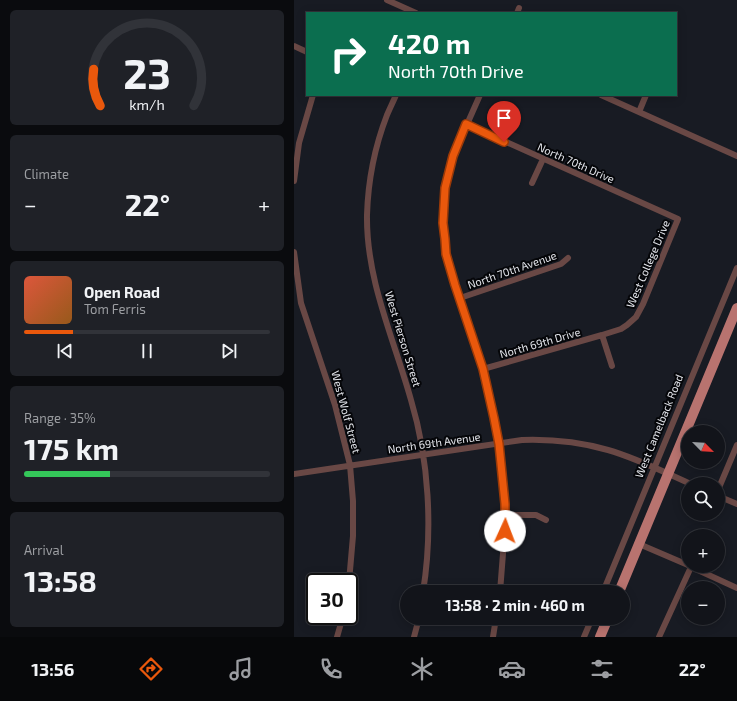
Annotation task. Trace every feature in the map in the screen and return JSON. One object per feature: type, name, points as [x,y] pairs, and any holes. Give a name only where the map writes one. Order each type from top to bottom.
[{"type":"main road","points":[[622,585],[737,308]]},
{"type":"main road","points":[[600,637],[605,625]]},
{"type":"street","points":[[387,0],[414,12]]},
{"type":"street","points":[[294,46],[306,52]]},
{"type":"street","points":[[294,181],[299,143],[313,96]]},
{"type":"street","name":"West Pierson Street","points":[[396,96],[382,131],[371,178],[367,215],[368,240],[372,268],[379,298],[419,427],[428,497],[427,550],[424,585]]},
{"type":"street","points":[[480,96],[453,156],[445,188],[443,223],[446,254],[483,369],[499,444],[506,515],[501,585]]},
{"type":"street","points":[[603,96],[737,156]]},
{"type":"street","points":[[639,112],[646,96]]},
{"type":"street","name":"North 70th Drive","points":[[466,124],[678,219]]},
{"type":"street","points":[[532,183],[543,159]]},
{"type":"street","name":"West College Drive","points":[[636,317],[643,304],[678,219]]},
{"type":"street","name":"West Wolf Street","points":[[294,252],[301,303],[336,406],[350,465],[354,536],[350,573]]},
{"type":"street","name":"North 70th Avenue","points":[[460,298],[561,264],[568,258]]},
{"type":"street","name":"West Camelback Road","points":[[606,585],[737,268]]},
{"type":"street","name":"North 69th Drive","points":[[483,369],[621,329],[636,317]]},
{"type":"street","points":[[602,335],[612,366]]},
{"type":"street","name":"North 69th Avenue","points":[[294,474],[522,440],[542,439],[578,443],[609,450],[681,480]]},
{"type":"street","points":[[723,477],[737,445]]},
{"type":"street","points":[[725,499],[737,504]]},
{"type":"street","points":[[506,515],[536,515],[546,520]]},
{"type":"street","points":[[639,544],[681,562]]},
{"type":"street","points":[[658,637],[686,573]]},
{"type":"street","points":[[704,573],[737,588]]},
{"type":"street","points":[[337,637],[340,625]]},
{"type":"street","points":[[414,637],[417,625]]},
{"type":"street","points":[[493,637],[495,625]]},
{"type":"street","points":[[584,637],[589,625]]},
{"type":"route","points":[[504,142],[466,124],[453,156],[445,188],[443,223],[446,254],[489,392],[499,444],[506,515],[505,531]]}]
